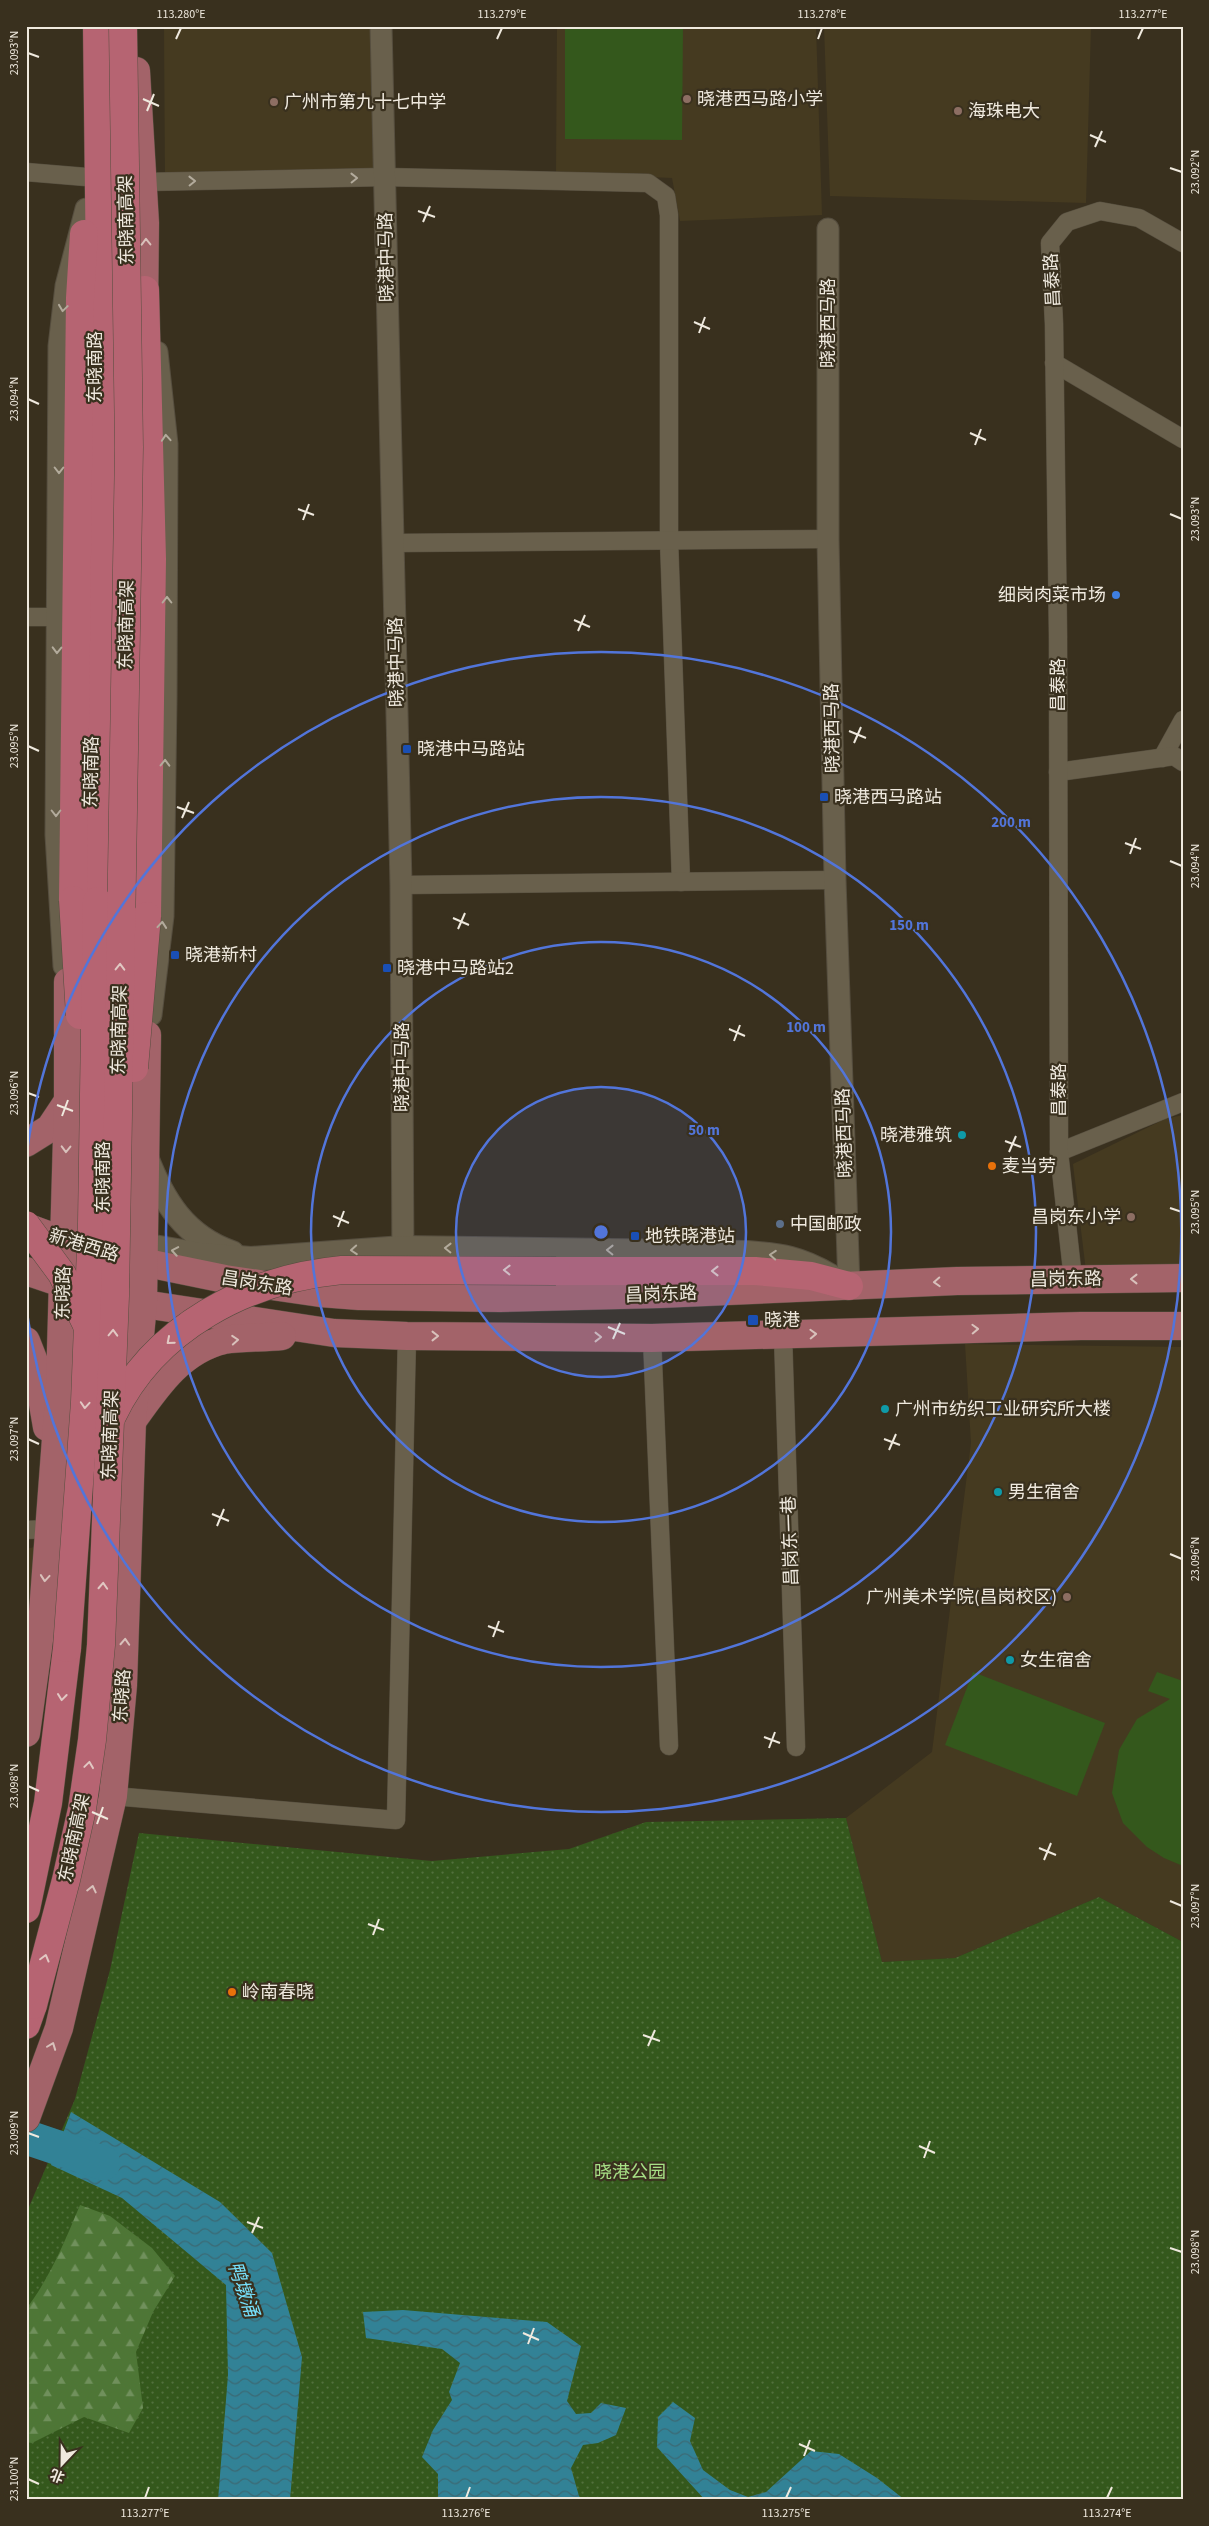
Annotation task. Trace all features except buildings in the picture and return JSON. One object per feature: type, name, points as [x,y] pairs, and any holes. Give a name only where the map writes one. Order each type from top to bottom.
[{"type":"highway","name":"东晓南高架","points":[[29,2015],[66,1880],[89,1766],[101,1646],[109,1452],[97,26]]},
{"type":"highway","name":"东晓南高架","points":[[26,1909],[40,1848],[54,1762],[67,1648],[85,1402],[106,1243],[129,448],[123,26]]},
{"type":"highway","points":[[86,210],[80,298],[73,900],[106,1243]]},
{"type":"highway","points":[[106,1243],[139,1030],[147,916],[152,525],[145,290]]},
{"type":"highway","points":[[26,1224],[62,1274],[92,1338],[106,1410],[109,1452]]},
{"type":"highway","points":[[67,1648],[83,1514],[100,1446],[120,1400],[133,1379],[162,1348],[191,1324],[218,1306],[244,1293],[292,1278],[317,1273],[375,1269],[755,1271],[811,1276],[850,1286]]},
{"type":"highway","points":[[26,1883],[54,1762]]},
{"type":"main road","name":"东晓南路","points":[[86,26],[86,210],[96,340],[90,888],[102,1028],[106,1243]]},
{"type":"main road","points":[[134,26],[143,182],[145,290],[135,440],[133,815],[137,926],[147,1043],[142,1254],[200,1255],[251,1259],[403,1248],[677,1251],[783,1256],[806,1262],[850,1286]]},
{"type":"main road","points":[[66,989],[90,888]]},
{"type":"main road","name":"东晓南路","points":[[64,1236],[68,1101],[66,989]]},
{"type":"main road","points":[[26,1143],[50,1128],[68,1101]]},
{"type":"main road","points":[[144,1154],[156,1183],[169,1207],[190,1228],[224,1250],[251,1259],[403,1297]]},
{"type":"main road","name":"新港西路","points":[[26,1224],[64,1236],[106,1243],[142,1254]]},
{"type":"main road","name":"东晓路","points":[[26,1733],[43,1612],[38,1530],[54,1478],[64,1236]]},
{"type":"main road","points":[[63,1279],[106,1243],[123,1289],[148,1304]]},
{"type":"main road","name":"昌岗东路","points":[[142,1254],[225,1279],[320,1293],[403,1297],[650,1295],[850,1286],[1073,1279],[1183,1278]]},
{"type":"main road","name":"东晓路","points":[[26,2118],[59,2028],[113,1796],[123,1685],[132,1421],[148,1304],[142,1254]]},
{"type":"main road","points":[[26,1265],[63,1279]]},
{"type":"main road","points":[[26,1271],[63,1279],[148,1304],[334,1332],[407,1336],[652,1338],[1081,1326],[1183,1326]]},
{"type":"main road","points":[[132,1421],[176,1365],[201,1350],[224,1340],[334,1332]]},
{"type":"main road","points":[[26,1341],[37,1369],[54,1478]]},
{"type":"street","name":"晓港中马路","points":[[381,26],[401,885],[403,1297]]},
{"type":"street","points":[[26,172],[86,177]]},
{"type":"street","points":[[143,182],[384,178],[648,183],[666,196],[669,215],[669,540],[681,882]]},
{"type":"street","name":"东晓南路","points":[[66,989],[56,835],[59,346],[66,286],[86,210]]},
{"type":"street","name":"昌泰路","points":[[1073,1279],[1059,1152],[1054,363],[1050,243],[1067,222],[1100,211],[1138,218],[1183,243]]},
{"type":"street","name":"晓港西马路","points":[[828,229],[828,538],[835,880],[850,1286]]},
{"type":"street","points":[[145,290],[157,348],[167,444],[163,916],[147,1043]]},
{"type":"street","points":[[1054,363],[1183,439]]},
{"type":"street","points":[[393,543],[828,538]]},
{"type":"street","points":[[26,617],[58,617]]},
{"type":"street","points":[[1162,758],[1183,720]]},
{"type":"street","points":[[1058,772],[1174,756],[1183,762]]},
{"type":"street","points":[[401,885],[835,880]]},
{"type":"street","points":[[93,928],[109,933],[137,926]]},
{"type":"street","points":[[1059,1152],[1183,1102]]},
{"type":"street","name":"昌岗东一巷","points":[[783,1335],[796,1747]]},
{"type":"street","points":[[113,1796],[396,1820],[407,1336]]},
{"type":"street","points":[[652,1338],[668,1746]]},
{"type":"street","points":[[54,1478],[131,1483]]},
{"type":"shaded area","name":"广州市第九十七中学","points":[[164,26],[381,26],[384,177],[165,181]]},
{"type":"shaded area","name":"晓港西马路小学","points":[[557,26],[816,26],[822,215],[680,221],[672,178],[556,173]]},
{"type":"shaded area","name":"海珠电大","points":[[824,26],[1091,26],[1086,203],[830,196]]},
{"type":"shaded area","name":"昌岗东小学","points":[[1183,1115],[1183,1271],[1086,1271],[1073,1164],[1165,1119]]},
{"type":"shaded area","name":"广州美术学院(昌岗校区)","points":[[965,1344],[1183,1347],[1183,1942],[1099,1897],[955,1958],[882,1962],[846,1818],[932,1752],[971,1443]]},
{"type":"shaded area","points":[[34,1547],[26,1645],[26,1549]]},
{"type":"green space","points":[[565,26],[683,26],[682,140],[565,139]]},
{"type":"green space","points":[[973,1672],[1105,1723],[1077,1796],[945,1745]]},
{"type":"green space","points":[[1157,1672],[1183,1681],[1183,1866],[1164,1858],[1147,1847],[1123,1823],[1112,1793],[1119,1750],[1137,1719],[1170,1699],[1148,1691]]},
{"type":"green space","name":"晓港公园","points":[[846,1818],[882,1962],[955,1958],[1099,1897],[1183,1942],[1183,2500],[26,2500],[26,2214],[75,2099],[110,1970],[139,1833],[432,1861],[569,1849],[646,1822]]},
{"type":"green space","points":[[80,2205],[110,2216],[152,2248],[175,2276],[153,2312],[136,2352],[143,2408],[129,2433],[84,2417],[32,2443],[26,2442],[26,2309],[50,2272]]},
{"type":"water","points":[[71,2112],[220,2202],[272,2253],[302,2357],[290,2500],[218,2500],[228,2375],[226,2285],[122,2198],[51,2165]]},
{"type":"water","points":[[403,2310],[547,2322],[581,2346],[567,2401],[576,2414],[591,2413],[601,2403],[626,2408],[616,2435],[598,2443],[583,2445],[571,2468],[579,2496],[582,2500],[438,2500],[438,2474],[422,2457],[433,2430],[452,2400],[449,2392],[460,2363],[442,2349],[366,2338],[363,2312]]},
{"type":"water","points":[[673,2402],[695,2418],[690,2441],[703,2470],[730,2490],[748,2497],[766,2492],[811,2451],[839,2454],[877,2478],[905,2500],[705,2500],[657,2447],[658,2417]]},
{"type":"waterway","name":"鸭墩涌","points":[[26,2137],[103,2163]]},
{"type":"place","name":"晓港西马路小学","points":[[687,99]]},
{"type":"place","name":"广州市第九十七中学","points":[[274,102]]},
{"type":"place","name":"海珠电大","points":[[958,111]]},
{"type":"place","name":"细岗肉菜市场","points":[[1116,595]]},
{"type":"place","name":"晓港中马路站","points":[[407,749]]},
{"type":"place","name":"晓港西马路站","points":[[824,797]]},
{"type":"place","name":"晓港新村","points":[[175,955]]},
{"type":"place","name":"晓港中马路站2","points":[[387,968]]},
{"type":"place","name":"晓港雅筑","points":[[962,1135]]},
{"type":"place","name":"麦当劳","points":[[992,1166]]},
{"type":"place","name":"昌岗东小学","points":[[1131,1217]]},
{"type":"place","name":"中国邮政","points":[[780,1224]]},
{"type":"place","name":"地铁晓港站","points":[[635,1236]]},
{"type":"place","name":"晓港","points":[[753,1320]]},
{"type":"place","name":"广州市纺织工业研究所大楼","points":[[885,1409]]},
{"type":"place","name":"男生宿舍","points":[[998,1492]]},
{"type":"place","name":"广州美术学院(昌岗校区)","points":[[1067,1597]]},
{"type":"place","name":"女生宿舍","points":[[1010,1660]]},
{"type":"place","name":"岭南春晓","points":[[232,1992]]}]
